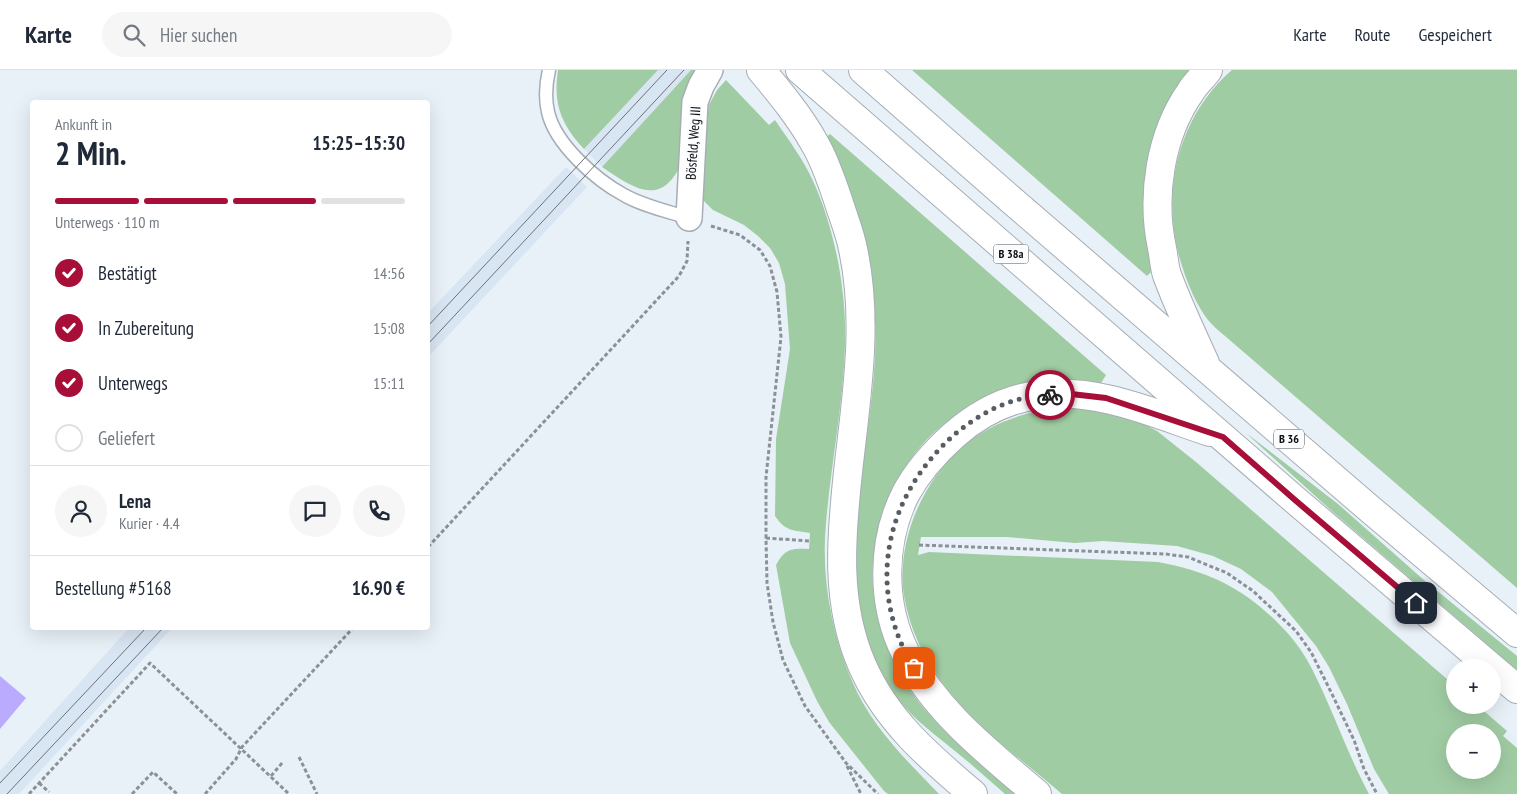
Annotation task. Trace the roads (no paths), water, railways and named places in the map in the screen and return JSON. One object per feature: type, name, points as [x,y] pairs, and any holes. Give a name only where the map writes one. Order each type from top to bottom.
[{"type":"highway","points":[[761,70],[791,107],[816,146],[835,191],[853,249],[858,286],[860,350],[857,394],[842,518],[842,587],[848,629],[862,665],[880,701],[897,724],[972,794]]},
{"type":"highway","name":"B 38a","points":[[800,70],[1223,437]]},
{"type":"highway","points":[[863,70],[1208,369]]},
{"type":"highway","name":"B 36","points":[[1208,70],[1191,91],[1175,122],[1165,148],[1159,175],[1156,204],[1158,229],[1167,274],[1208,369],[1370,510],[1517,633]]},
{"type":"highway","points":[[1037,794],[963,730],[941,706],[910,661],[898,636],[890,603],[887,566],[893,529],[906,493],[925,465],[965,425],[990,410],[1016,399],[1032,396],[1071,394],[1106,398],[1223,437],[1481,659]]},
{"type":"highway","points":[[1501,676],[1517,689]]},
{"type":"street","name":"Bösfeld, Weg III","points":[[689,218],[695,102],[710,70]]},
{"type":"lane","points":[[549,70],[546,97],[548,113],[554,129],[566,146],[590,170],[624,196],[689,218]]},
{"type":"tram line","points":[[430,324],[667,70]]},
{"type":"tram line","points":[[430,342],[684,70]]},
{"type":"tram line","points":[[0,783],[144,630]]},
{"type":"tram line","points":[[7,794],[161,630]]}]
